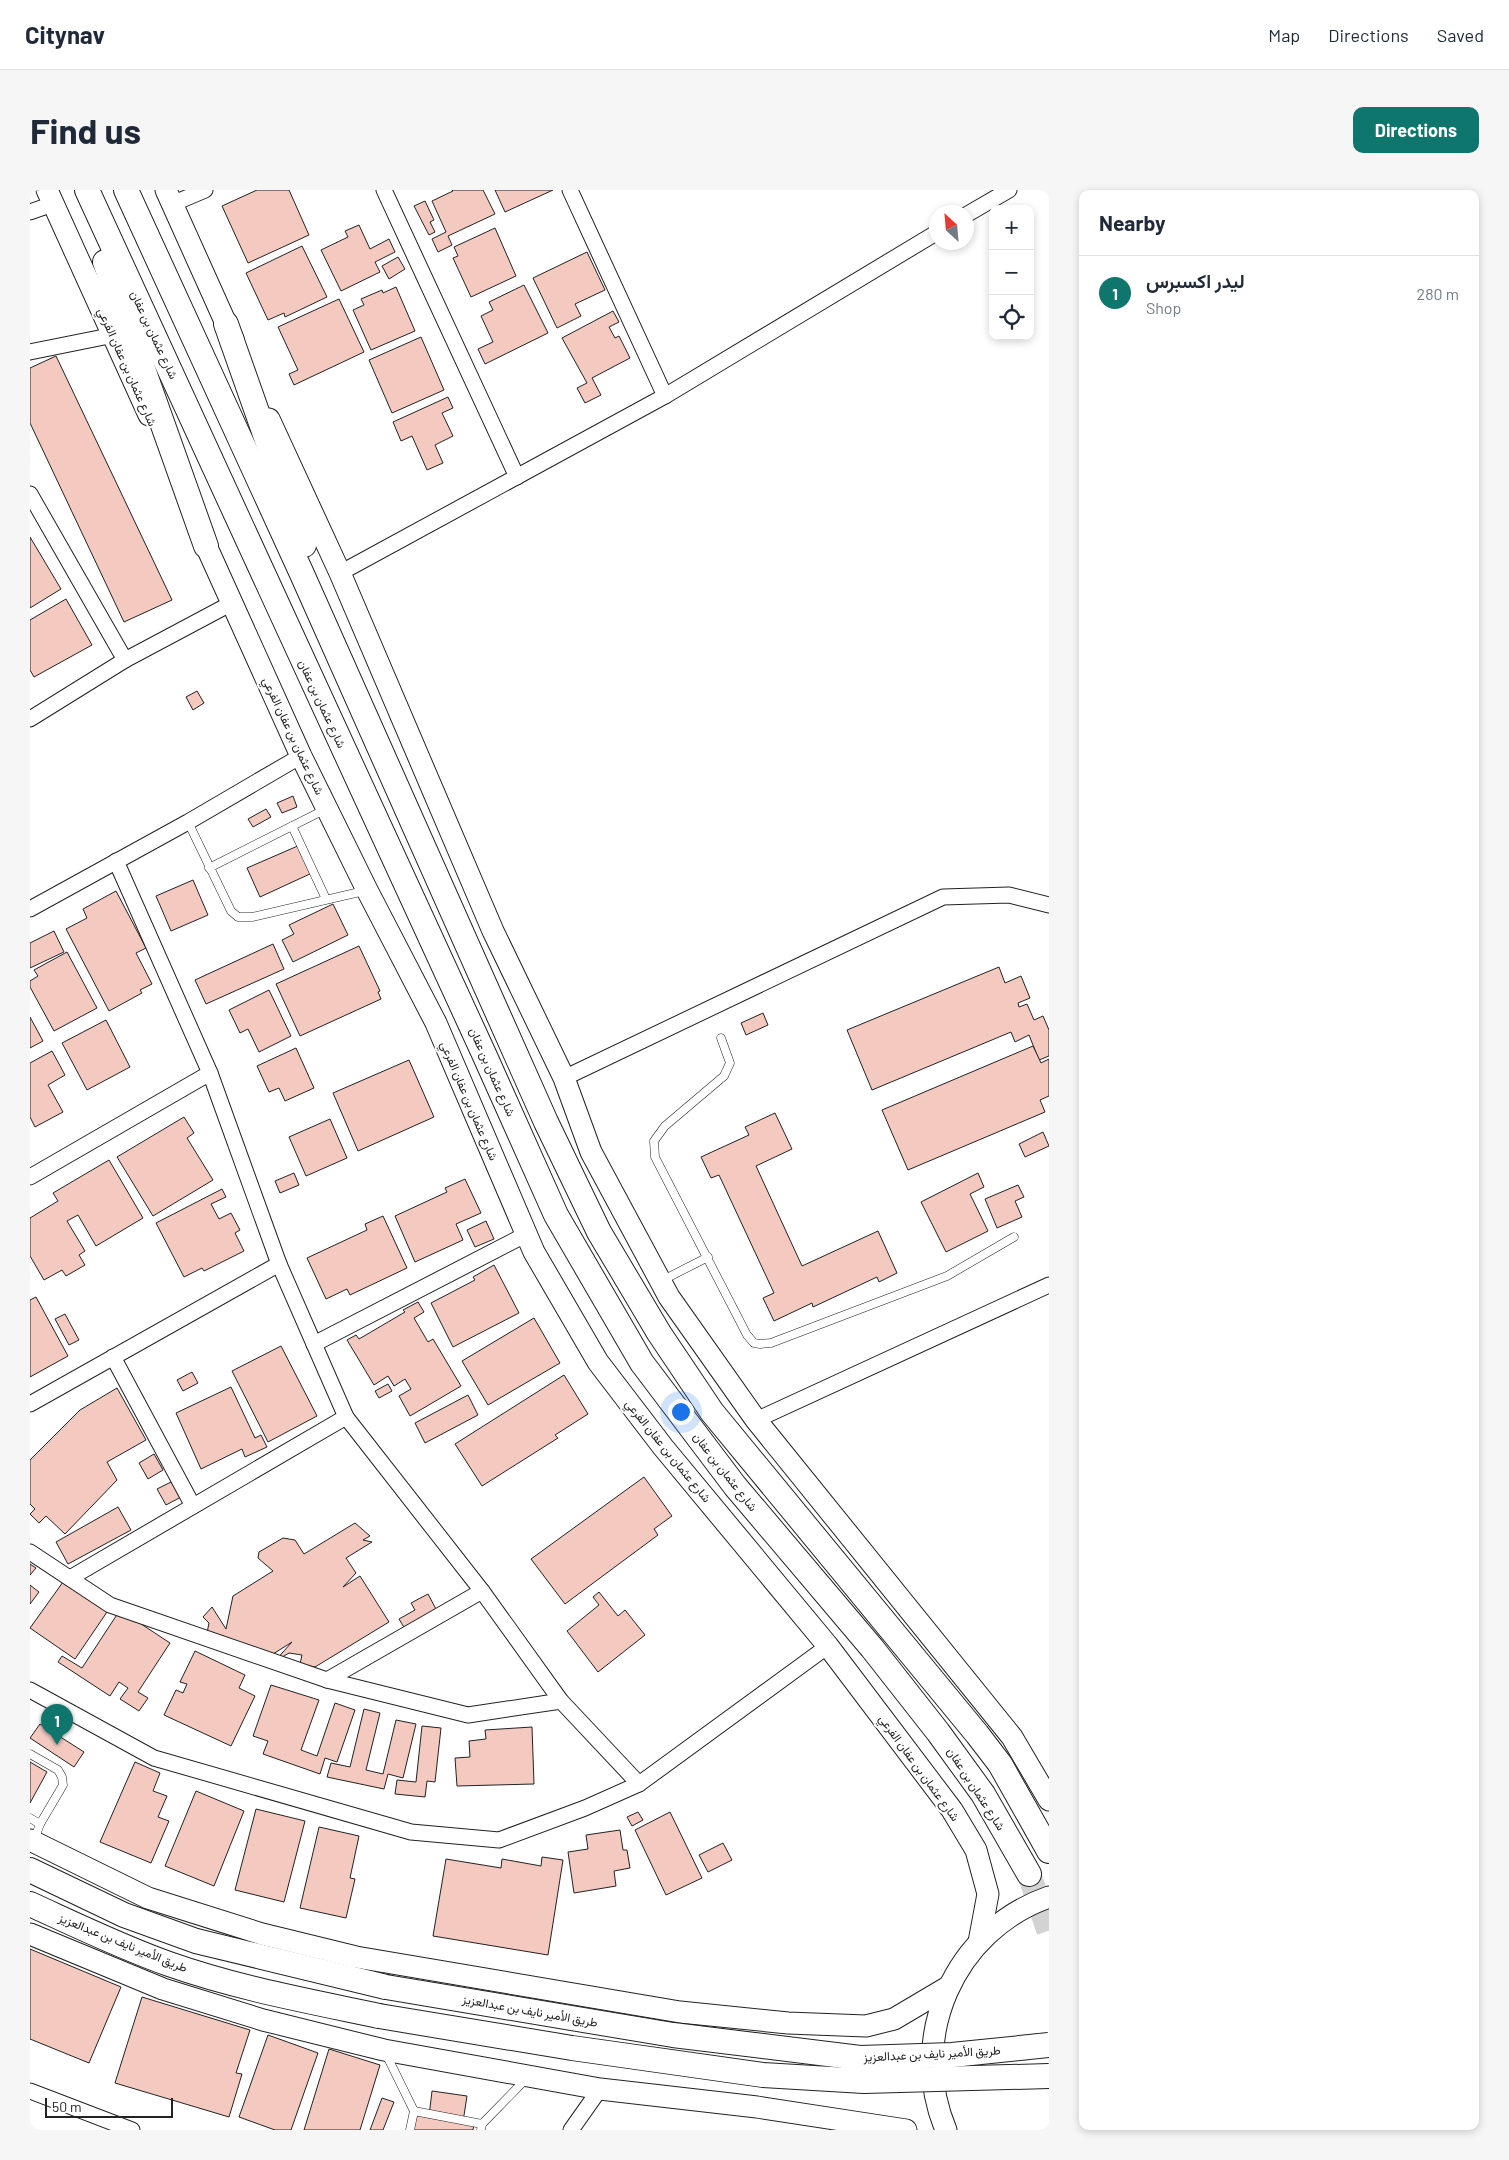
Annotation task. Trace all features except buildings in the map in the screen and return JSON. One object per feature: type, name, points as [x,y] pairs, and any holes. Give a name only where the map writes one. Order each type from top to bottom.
[{"type":"main road","points":[[79,190],[206,546]]},
{"type":"main road","name":"شارع عثمان بن عفان","points":[[87,190],[561,1224],[642,1363],[734,1486],[872,1648],[938,1732],[983,1794],[1029,1874]]},
{"type":"main road","points":[[126,190],[302,574],[546,1122],[599,1232],[659,1333],[712,1412],[1000,1764],[1049,1851]]},
{"type":"main road","points":[[171,195],[226,324],[340,573],[493,931],[564,1078],[591,1152],[669,1297],[756,1420],[1012,1737],[1049,1800]]},
{"type":"main road","name":"شارع عثمان بن عفان الفرعي","points":[[50,197],[114,335],[206,546],[301,756],[367,890],[436,1023],[526,1235],[598,1362],[663,1447],[828,1646],[952,1810],[976,1850],[988,1894],[979,1942]]},
{"type":"main road","points":[[226,324],[366,721]]},
{"type":"main road","points":[[35,1835],[148,1898],[262,1934],[356,1957],[680,2012],[788,2023],[866,2026],[894,2019],[948,1987]]},
{"type":"main road","name":"طريق الأمير نايف بن عبدالعزيز","points":[[30,1870],[124,1915],[196,1941],[386,1987],[672,2035],[860,2058],[952,2056],[1049,2045]]},
{"type":"main road","points":[[946,2130],[936,2099],[931,2061],[935,2023],[948,1987],[967,1956],[979,1942],[1010,1916],[1049,1897]]},
{"type":"main road","name":"طريق الأمير نايف بن عبدالعزيز","points":[[30,1904],[108,1940],[169,1964],[237,1985],[378,2016],[572,2048],[763,2075],[864,2081],[1049,2076]]},
{"type":"main road","points":[[30,1934],[163,1988],[263,2020],[384,2050],[600,2089],[757,2107],[906,2130]]},
{"type":"street","points":[[171,195],[204,190]]},
{"type":"street","points":[[384,190],[517,477]]},
{"type":"street","points":[[570,190],[665,396]]},
{"type":"street","points":[[974,210],[1008,190]]},
{"type":"street","points":[[30,212],[50,197]]},
{"type":"street","points":[[340,573],[665,396],[929,237]]},
{"type":"street","points":[[30,352],[114,335]]},
{"type":"street","points":[[30,494],[125,660]]},
{"type":"street","points":[[30,718],[125,660],[232,603]]},
{"type":"street","points":[[30,909],[188,822],[301,756]]},
{"type":"street","points":[[116,861],[210,1073],[279,1264],[346,1417],[482,1591],[562,1702],[639,1784]]},
{"type":"street","points":[[564,1078],[943,897],[1008,895],[1049,905]]},
{"type":"street","points":[[30,1177],[210,1073]]},
{"type":"street","points":[[314,1344],[526,1235]]},
{"type":"street","points":[[30,1404],[279,1264]]},
{"type":"street","points":[[756,1420],[1049,1285]]},
{"type":"street","points":[[113,1357],[193,1506]]},
{"type":"street","points":[[70,1578],[346,1417]]},
{"type":"street","points":[[30,1552],[110,1604],[327,1680],[468,1715],[562,1702]]},
{"type":"street","points":[[327,1680],[482,1591]]},
{"type":"street","points":[[30,1690],[154,1758],[410,1832],[499,1840],[585,1808],[639,1784],[828,1646]]},
{"type":"street","points":[[571,2130],[600,2089]]},
{"type":"street","points":[[30,2090],[132,2130]]},
{"type":"lane","points":[[209,868],[327,808]]},
{"type":"lane","points":[[188,822],[231,910],[238,917],[252,918],[367,890]]},
{"type":"lane","points":[[292,826],[326,899]]},
{"type":"lane","points":[[721,1038],[730,1063],[724,1076],[665,1126],[654,1141],[655,1157],[743,1327],[754,1343],[771,1343],[947,1276],[1014,1236]]},
{"type":"lane","points":[[661,1281],[708,1257]]},
{"type":"lane","points":[[30,1754],[58,1770],[62,1777],[63,1785],[35,1835]]},
{"type":"lane","points":[[30,1818],[35,1835]]},
{"type":"lane","points":[[384,2050],[414,2111],[410,2130]]},
{"type":"lane","points":[[414,2111],[482,2127],[530,2075]]},
{"type":"tunnel","points":[[1029,1874],[1049,1932]]},
{"type":"place","name":"ليدر اكسبرس","points":[[57,1745]]}]
